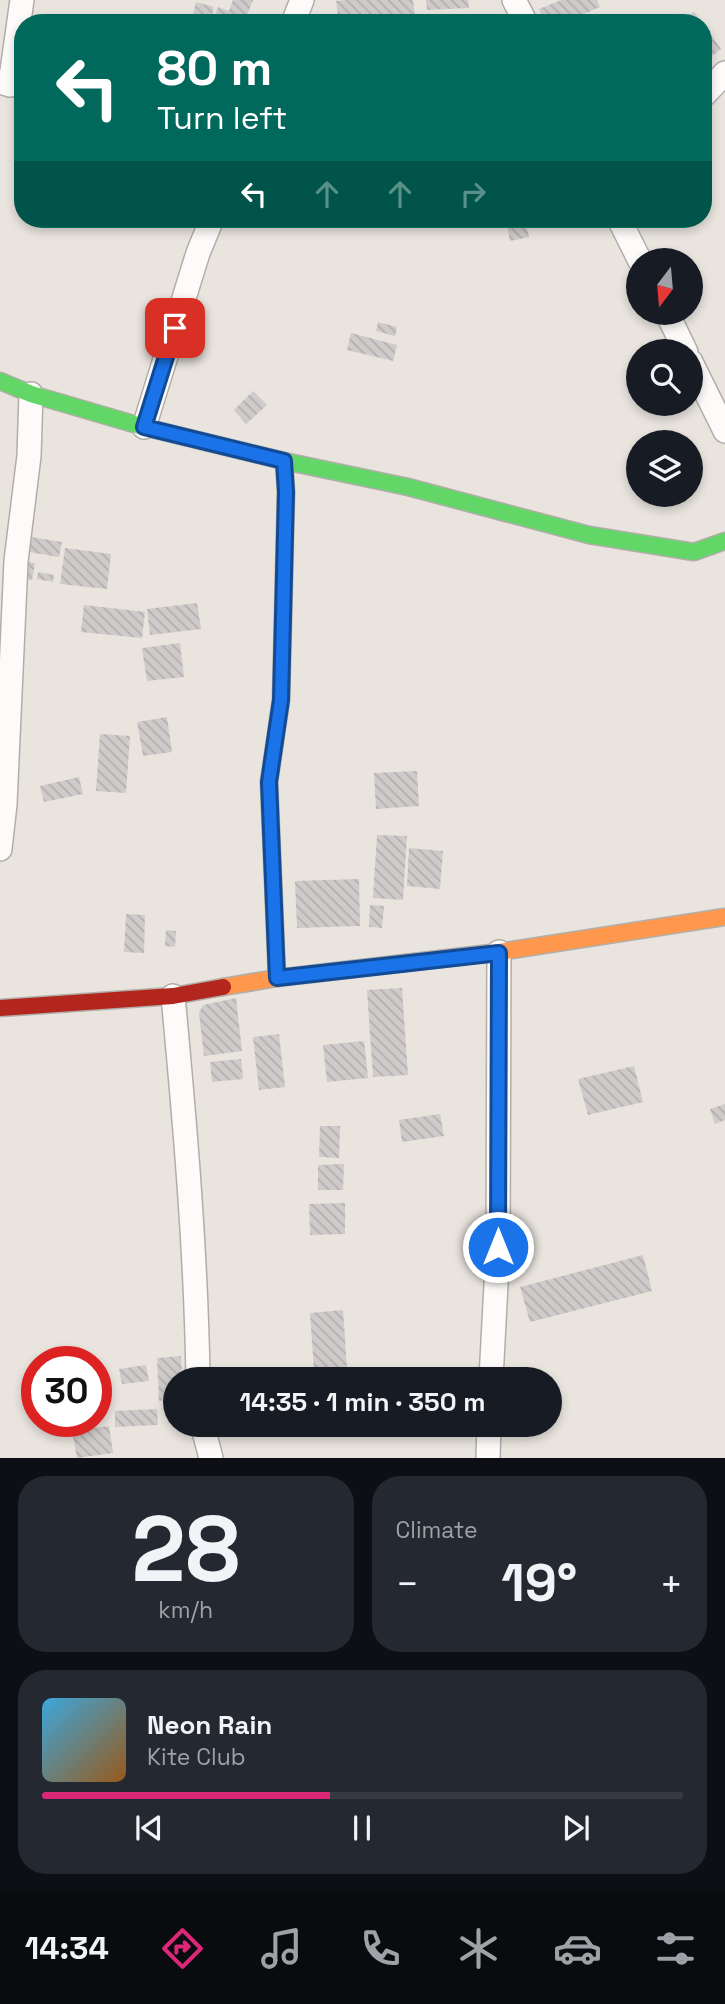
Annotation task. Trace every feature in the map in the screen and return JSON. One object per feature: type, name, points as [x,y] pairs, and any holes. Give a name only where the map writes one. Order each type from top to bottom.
[{"type":"street","points":[[0,82],[10,85],[14,57]]},
{"type":"street","points":[[712,87],[725,73]]},
{"type":"street","points":[[144,427],[198,253],[208,228]]},
{"type":"street","points":[[624,228],[634,248]]},
{"type":"street","points":[[0,381],[31,394],[144,427],[284,461],[408,487],[602,537],[694,552],[725,541]]},
{"type":"street","points":[[703,386],[725,431]]},
{"type":"street","points":[[0,849],[5,804],[16,561],[29,456],[31,394]]},
{"type":"street","points":[[277,978],[269,782],[281,700],[286,492],[284,461]]},
{"type":"street","points":[[0,1006],[173,996],[277,978],[499,953],[725,918]]},
{"type":"street","points":[[492,1367],[498,1247],[499,953]]},
{"type":"street","points":[[173,996],[190,1174],[198,1367]]},
{"type":"street","points":[[206,1437],[212,1458]]},
{"type":"street","points":[[488,1458],[489,1437]]},
{"type":"building","points":[[233,0],[253,0],[248,14],[215,14],[218,7],[229,11]]},
{"type":"building","points":[[413,0],[415,14],[338,14],[336,1]]},
{"type":"building","points":[[426,0],[468,0],[469,8],[427,10]]},
{"type":"building","points":[[561,0],[597,0],[600,7],[583,14],[541,14],[539,9]]},
{"type":"building","points":[[196,2],[214,7],[212,14],[193,14]]},
{"type":"building","points":[[712,36],[721,49],[712,56]]},
{"type":"building","points":[[507,228],[527,228],[529,237],[510,241]]},
{"type":"building","points":[[378,322],[397,327],[395,336],[376,331]]},
{"type":"building","points":[[351,333],[397,345],[393,361],[347,350]]},
{"type":"building","points":[[253,391],[267,405],[246,424],[234,410]]},
{"type":"building","points":[[25,536],[62,542],[59,557],[22,551]]},
{"type":"building","points":[[65,548],[111,554],[107,589],[60,584]]},
{"type":"building","points":[[24,561],[35,563],[32,580],[21,578]]},
{"type":"building","points":[[38,572],[54,575],[53,582],[37,579]]},
{"type":"building","points":[[197,603],[201,629],[150,635],[147,609]]},
{"type":"building","points":[[84,605],[145,612],[142,638],[81,632]]},
{"type":"building","points":[[180,643],[184,677],[147,681],[142,648]]},
{"type":"building","points":[[167,717],[172,752],[143,756],[137,722]]},
{"type":"building","points":[[100,734],[130,736],[126,793],[96,791]]},
{"type":"building","points":[[417,771],[419,806],[376,809],[374,773]]},
{"type":"building","points":[[79,777],[83,794],[44,802],[40,786]]},
{"type":"building","points":[[377,835],[407,836],[403,900],[373,898]]},
{"type":"building","points":[[409,848],[443,851],[440,889],[407,886]]},
{"type":"building","points":[[359,879],[360,926],[297,928],[295,881]]},
{"type":"building","points":[[370,905],[384,906],[382,928],[369,927]]},
{"type":"building","points":[[126,914],[145,915],[144,953],[124,952]]},
{"type":"building","points":[[166,930],[176,931],[175,947],[165,946]]},
{"type":"building","points":[[402,988],[408,1075],[373,1077],[367,990]]},
{"type":"building","points":[[236,998],[242,1051],[204,1056],[199,1013],[203,1005]]},
{"type":"building","points":[[279,1034],[285,1087],[259,1090],[253,1037]]},
{"type":"building","points":[[364,1041],[368,1078],[327,1082],[323,1045]]},
{"type":"building","points":[[241,1059],[243,1079],[212,1082],[210,1062]]},
{"type":"building","points":[[634,1066],[643,1102],[588,1115],[578,1079]]},
{"type":"building","points":[[725,1104],[725,1120],[715,1124],[710,1109]]},
{"type":"building","points":[[440,1114],[444,1136],[402,1142],[399,1120]]},
{"type":"building","points":[[320,1126],[340,1126],[339,1158],[319,1157]]},
{"type":"building","points":[[344,1164],[343,1190],[318,1190],[318,1165]]},
{"type":"building","points":[[345,1203],[345,1234],[310,1235],[309,1204]]},
{"type":"building","points":[[643,1255],[652,1291],[530,1322],[520,1287]]},
{"type":"building","points":[[343,1310],[347,1367],[314,1367],[310,1313]]},
{"type":"building","points":[[181,1356],[181,1367],[163,1367],[163,1400],[159,1401],[157,1358]]},
{"type":"building","points":[[146,1365],[149,1381],[122,1384],[119,1369]]},
{"type":"building","points":[[157,1409],[158,1425],[115,1427],[115,1411]]},
{"type":"building","points":[[73,1437],[111,1437],[113,1453],[77,1458]]},
{"type":"traffic: fast","points":[[0,381],[31,394],[144,427],[284,461],[408,487],[589,535],[694,552],[725,541]]},
{"type":"traffic: slow","points":[[277,978],[269,782],[281,700],[286,492],[284,461]]},
{"type":"traffic: slow","points":[[223,987],[277,978],[499,952],[725,917]]},
{"type":"traffic: jam","points":[[0,1008],[173,996],[223,987]]},
{"type":"route","points":[[175,328],[144,427],[284,461],[286,492],[281,700],[269,782],[277,978],[499,953],[498,1247]]}]
